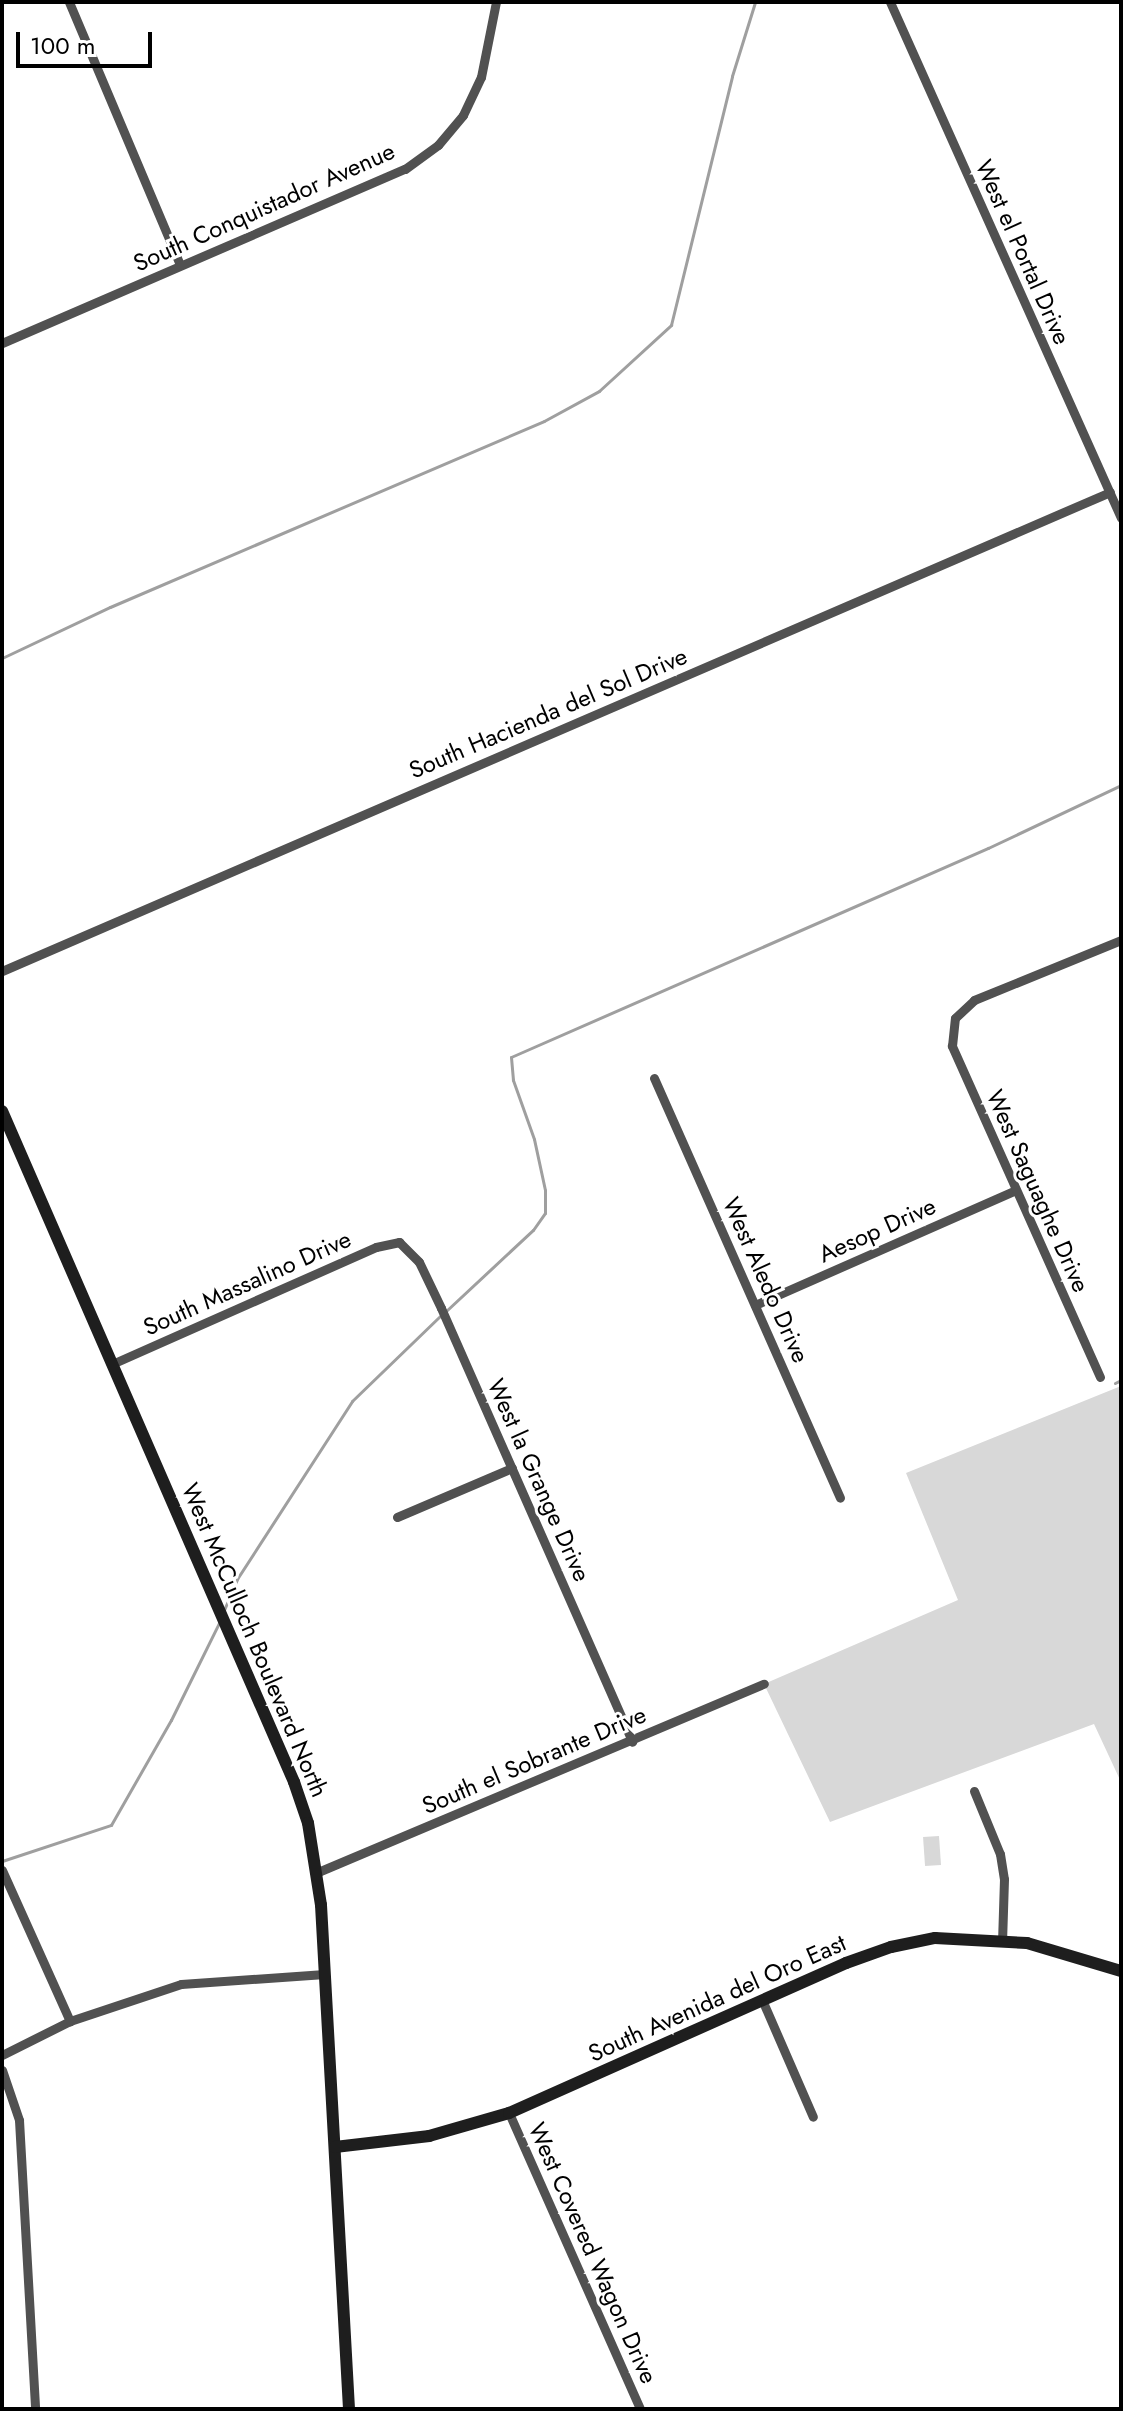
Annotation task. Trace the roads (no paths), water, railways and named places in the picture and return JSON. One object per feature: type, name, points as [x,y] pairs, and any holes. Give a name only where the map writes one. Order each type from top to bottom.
[{"type":"main road","name":"West McCulloch Boulevard North","points":[[2,1111],[294,1782],[318,1872],[349,2409]]},
{"type":"main road","name":"South Avenida del Oro East","points":[[335,2147],[429,2136],[509,2113],[846,1963],[891,1947],[935,1938],[1027,1943],[1121,1971]]},
{"type":"street","points":[[69,2],[180,265]]},
{"type":"street","name":"South Conquistador Avenue","points":[[2,343],[405,169],[438,145],[463,115],[479,83],[496,2]]},
{"type":"street","name":"West el Portal Drive","points":[[890,2],[1121,518]]},
{"type":"street","name":"South Hacienda del Sol Drive","points":[[2,971],[1110,492]]},
{"type":"street","name":"West Saguaghe Drive","points":[[1100,1377],[1014,1191],[952,1046],[955,1018],[974,1000],[1121,940]]},
{"type":"street","name":"West Aledo Drive","points":[[654,1078],[840,1498]]},
{"type":"street","name":"Aesop Drive","points":[[755,1305],[1014,1191]]},
{"type":"street","name":"South Massalino Drive","points":[[112,1364],[376,1247],[399,1242]]},
{"type":"street","name":"West la Grange Drive","points":[[399,1242],[419,1262],[632,1742]]},
{"type":"street","points":[[397,1517],[512,1468]]},
{"type":"street","name":"South el Sobrante Drive","points":[[318,1872],[764,1684]]},
{"type":"street","points":[[974,1791],[1002,1866],[1002,1941]]},
{"type":"street","points":[[2,1870],[70,2021]]},
{"type":"street","points":[[2,2055],[70,2021],[181,1984],[325,1974]]},
{"type":"street","points":[[763,2002],[813,2117]]},
{"type":"street","points":[[2,2070],[19,2120],[35,2409]]},
{"type":"street","name":"West Covered Wagon Drive","points":[[509,2113],[640,2409]]},
{"type":"waterway","points":[[2,658],[110,607],[544,421],[599,391],[671,325],[732,76],[755,2]]},
{"type":"waterway","points":[[446,1311],[533,1230],[545,1213],[545,1190],[534,1139],[513,1080],[511,1057],[988,848],[1121,785]]},
{"type":"waterway","points":[[224,1610],[237,1579],[352,1401],[440,1316]]},
{"type":"waterway","points":[[1115,1383],[1121,1380]]},
{"type":"waterway","points":[[2,1861],[111,1825],[171,1720],[220,1621]]}]
